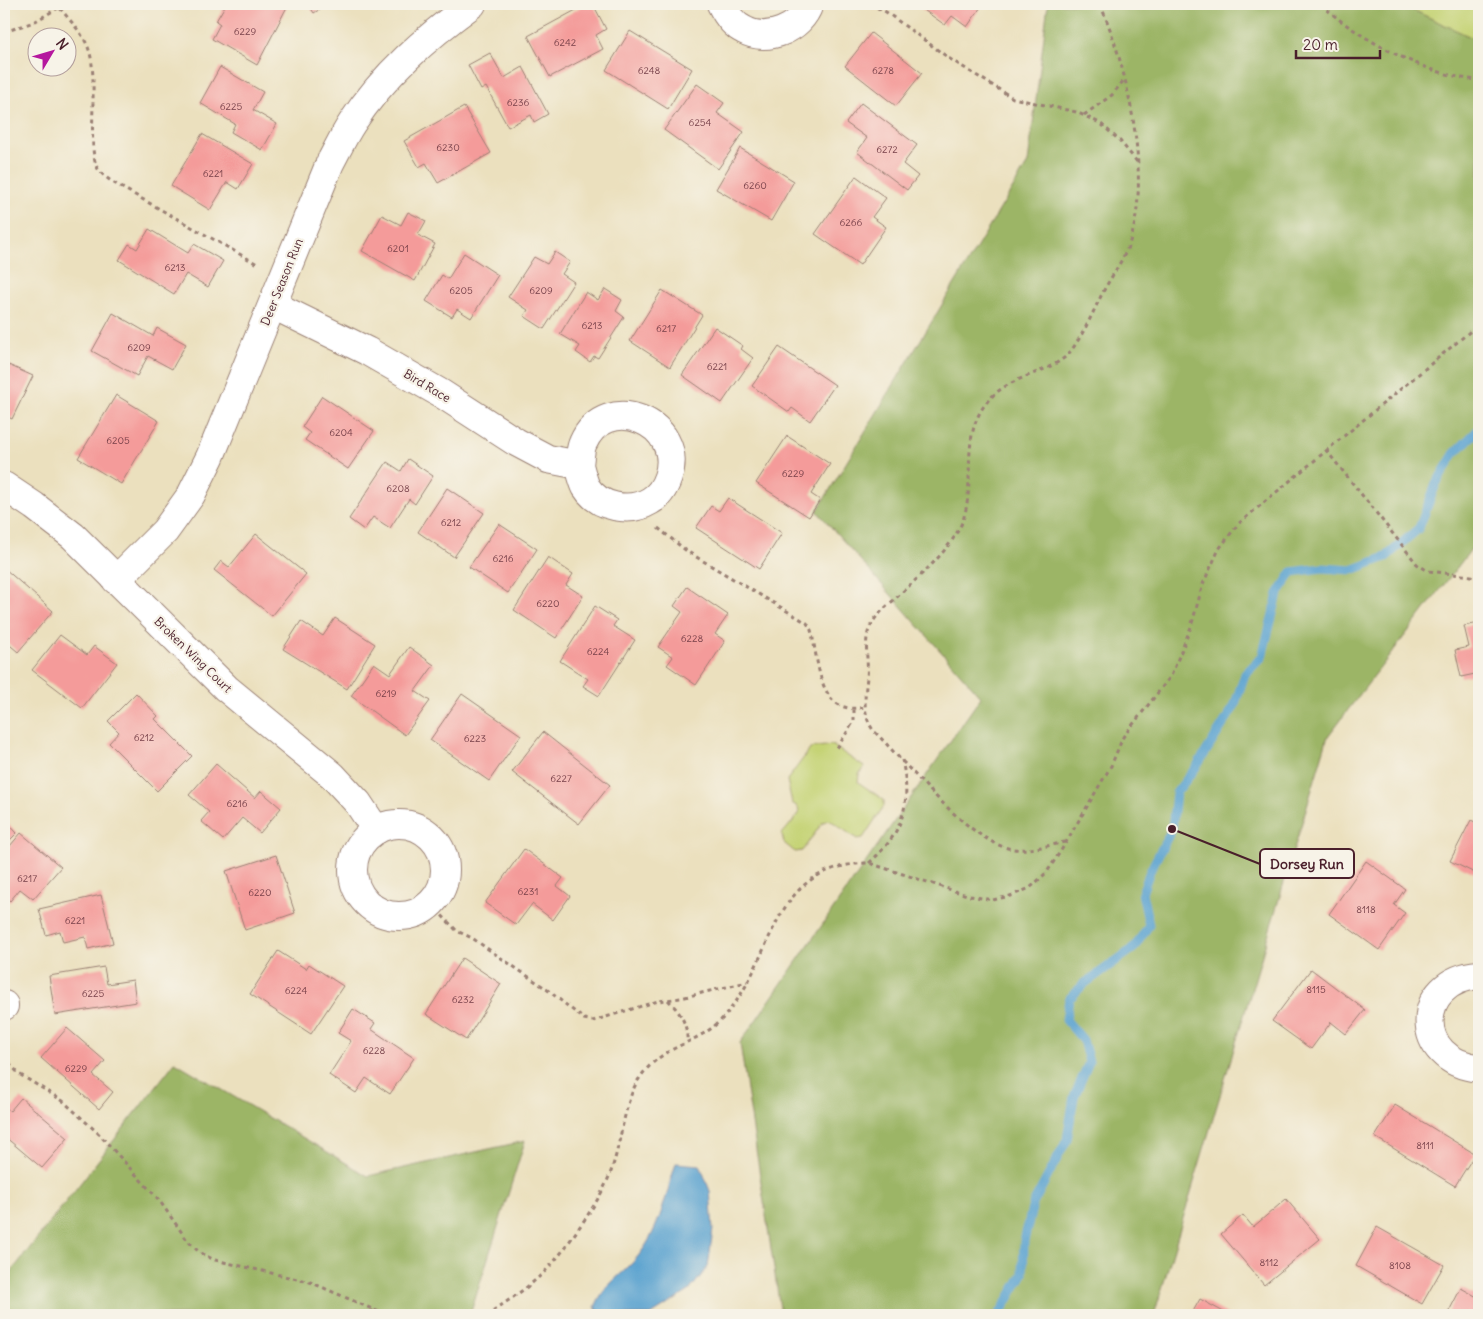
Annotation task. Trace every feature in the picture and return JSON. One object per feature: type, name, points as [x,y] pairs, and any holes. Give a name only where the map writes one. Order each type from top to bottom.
[{"type":"street","name":"Deer Season Run","points":[[116,580],[165,531],[191,495],[210,457],[330,163],[352,122],[380,86],[412,52],[472,4]]},
{"type":"street","points":[[721,4],[727,16],[744,31],[761,35],[778,34],[793,26],[809,4]]},
{"type":"street","name":"Bird Race","points":[[273,305],[368,351],[548,459],[579,465]]},
{"type":"street","points":[[626,415],[642,418],[659,430],[670,448],[671,467],[665,486],[652,500],[638,507],[624,508],[601,501],[586,487],[579,465],[582,444],[593,428],[608,418],[626,415]]},
{"type":"street","name":"Broken Wing Court","points":[[4,486],[73,536],[226,688],[332,775],[358,803],[376,830]]},
{"type":"street","points":[[397,824],[415,826],[426,833],[438,845],[445,862],[445,874],[440,891],[431,904],[420,911],[406,916],[389,915],[374,908],[361,895],[353,874],[354,858],[362,843],[376,830],[397,824]]},
{"type":"street","points":[[1479,976],[1464,976],[1449,984],[1434,1002],[1430,1016],[1430,1030],[1436,1046],[1448,1059],[1462,1066],[1479,1068]]},
{"type":"path","points":[[4,32],[34,22],[66,4]]},
{"type":"path","points":[[870,4],[886,12],[950,59],[1013,98],[1083,116],[1100,123],[1120,141],[1138,163]]},
{"type":"path","points":[[1066,842],[1022,848],[1006,848],[991,842],[958,817],[866,720],[867,640],[870,627],[892,602],[945,551],[959,528],[967,508],[969,444],[975,421],[987,401],[1007,385],[1053,364],[1068,354],[1081,336],[1131,240],[1139,208],[1138,163],[1124,80],[1100,4]]},
{"type":"path","points":[[1320,4],[1345,26],[1374,43],[1461,79],[1479,80]]},
{"type":"path","points":[[60,8],[89,48],[92,63],[94,152],[97,168],[106,178],[119,186],[282,278]]},
{"type":"path","points":[[1083,116],[1112,95],[1124,80]]},
{"type":"path","points":[[486,1315],[527,1286],[551,1265],[566,1245],[600,1196],[614,1164],[624,1119],[637,1081],[648,1066],[666,1052],[719,1021],[738,1000],[784,907],[796,892],[812,879],[834,868],[869,863],[970,896],[994,900],[1030,888],[1046,872],[1066,842],[1111,766],[1123,737],[1171,676],[1191,628],[1203,584],[1219,550],[1238,524],[1479,324]]},
{"type":"path","points":[[1326,450],[1417,564],[1428,571],[1479,577]]},
{"type":"path","points":[[638,507],[656,527],[688,552],[807,623],[811,630],[822,686],[833,699],[843,706],[854,710],[865,707]]},
{"type":"path","points":[[837,748],[854,722],[854,710]]},
{"type":"path","points":[[869,863],[886,848],[898,831],[904,806],[906,779],[902,759]]},
{"type":"path","points":[[431,904],[457,931],[522,972],[584,1019],[593,1021],[632,1007],[748,982]]},
{"type":"path","points":[[668,1000],[678,1010],[685,1025],[686,1042]]},
{"type":"path","points":[[4,1057],[20,1074],[63,1101],[98,1133],[159,1200],[187,1240],[200,1253],[215,1260],[310,1282],[386,1315]]},
{"type":"path","points":[[369,1307],[376,1315]]},
{"type":"green space","points":[[1048,4],[1400,4],[1479,41],[1479,539],[1328,736],[1154,1315],[781,1315],[740,1043],[981,697],[817,511],[1028,163]]},
{"type":"green space","points":[[1400,4],[1479,4],[1479,41]]},
{"type":"green space","points":[[832,745],[864,767],[859,774],[858,782],[884,800],[884,806],[863,838],[857,839],[830,820],[823,822],[802,851],[795,852],[784,843],[782,834],[799,814],[798,807],[792,803],[787,780],[811,748]]},
{"type":"green space","points":[[175,1062],[368,1176],[525,1141],[470,1315],[12,1315],[4,1308],[4,1281]]},
{"type":"water","points":[[676,1163],[700,1165],[710,1191],[713,1229],[708,1267],[689,1291],[651,1315],[600,1315],[595,1307],[599,1298],[609,1285],[639,1255],[652,1234],[662,1211]]},
{"type":"building","points":[[226,4],[288,5],[257,65],[212,39],[220,24],[216,21]]},
{"type":"building","points":[[308,4],[328,4],[314,13]]},
{"type":"building","points":[[587,4],[593,4],[606,29],[596,35],[603,49],[550,77],[528,36]]},
{"type":"building","points":[[920,4],[983,4],[967,27],[952,16],[945,25],[918,6]]},
{"type":"building","points":[[630,31],[692,69],[668,109],[606,70]]},
{"type":"building","points":[[871,33],[922,73],[896,106],[845,66]]},
{"type":"building","points":[[490,53],[504,78],[523,67],[548,114],[534,122],[531,115],[508,127],[486,87],[481,90],[468,65]]},
{"type":"building","points":[[220,67],[263,92],[253,110],[277,124],[262,150],[231,132],[235,124],[200,103]]},
{"type":"building","points":[[697,84],[724,103],[717,113],[744,132],[718,169],[664,130]]},
{"type":"building","points":[[861,103],[917,145],[903,164],[918,176],[907,190],[857,152],[867,138],[846,123]]},
{"type":"building","points":[[464,107],[491,153],[438,183],[426,163],[419,167],[404,141]]},
{"type":"building","points":[[202,134],[253,164],[238,189],[227,182],[210,210],[171,186]]},
{"type":"building","points":[[740,148],[794,181],[771,221],[716,189]]},
{"type":"building","points":[[856,176],[886,198],[872,217],[886,227],[860,265],[815,234]]},
{"type":"building","points":[[408,212],[426,221],[418,235],[435,244],[415,281],[362,251],[382,215],[401,225]]},
{"type":"building","points":[[149,229],[188,253],[194,244],[223,261],[208,287],[186,274],[174,294],[119,260],[129,244],[137,249]]},
{"type":"building","points":[[555,252],[570,262],[562,274],[574,282],[544,329],[524,316],[528,310],[508,297],[534,257],[547,264]]},
{"type":"building","points":[[464,253],[498,275],[471,318],[457,309],[452,317],[426,301],[442,275],[448,279]]},
{"type":"building","points":[[605,289],[622,300],[616,311],[624,317],[598,358],[594,356],[590,362],[576,352],[580,346],[560,334],[586,292],[598,300]]},
{"type":"building","points":[[662,290],[702,315],[670,367],[630,341]]},
{"type":"building","points":[[113,313],[153,336],[157,328],[186,344],[172,369],[148,356],[137,376],[92,351]]},
{"type":"building","points":[[715,327],[743,346],[741,349],[753,358],[722,403],[682,375]]},
{"type":"building","points":[[779,347],[835,385],[810,421],[792,408],[789,412],[752,386]]},
{"type":"building","points":[[4,363],[33,376],[12,419],[4,415]]},
{"type":"building","points":[[116,395],[159,421],[121,484],[78,458]]},
{"type":"building","points":[[322,396],[374,431],[348,469],[305,440],[310,433],[302,427]]},
{"type":"building","points":[[787,436],[830,464],[811,494],[820,500],[809,517],[756,483]]},
{"type":"building","points":[[408,459],[433,476],[415,504],[409,499],[390,528],[373,517],[364,530],[349,519],[387,462],[401,471]]},
{"type":"building","points":[[447,488],[484,513],[454,557],[418,532]]},
{"type":"building","points":[[728,498],[782,533],[759,569],[696,528],[711,506],[719,511]]},
{"type":"building","points":[[499,524],[537,549],[508,593],[469,567]]},
{"type":"building","points":[[256,534],[306,574],[272,616],[214,570],[221,561],[229,567]]},
{"type":"building","points":[[548,557],[573,574],[566,585],[583,596],[556,638],[514,610]]},
{"type":"building","points":[[4,568],[53,611],[18,652],[4,640]]},
{"type":"building","points":[[687,587],[728,615],[715,634],[725,641],[696,685],[667,665],[673,657],[658,647],[682,612],[674,606]]},
{"type":"building","points":[[595,606],[617,620],[613,626],[635,640],[599,696],[583,686],[588,679],[560,661]]},
{"type":"building","points":[[335,618],[375,644],[347,689],[283,649],[301,621],[323,636]]},
{"type":"building","points":[[1479,623],[1478,689],[1475,674],[1461,677],[1455,650],[1469,647],[1464,626]]},
{"type":"building","points":[[60,635],[87,655],[94,646],[117,663],[82,708],[32,670]]},
{"type":"building","points":[[409,647],[434,665],[415,691],[430,701],[405,735],[351,696],[374,663],[390,674]]},
{"type":"building","points":[[136,693],[158,716],[155,719],[192,756],[157,791],[109,743],[119,732],[108,721]]},
{"type":"building","points":[[462,694],[521,735],[489,781],[430,740]]},
{"type":"building","points":[[543,732],[610,785],[579,824],[512,772]]},
{"type":"building","points":[[216,764],[255,798],[261,791],[281,808],[260,833],[242,818],[223,840],[201,821],[209,812],[189,795]]},
{"type":"building","points":[[4,819],[17,833],[4,846]]},
{"type":"building","points":[[1471,820],[1479,824],[1479,875],[1450,861]]},
{"type":"building","points":[[21,833],[61,867],[33,899],[20,889],[10,901],[4,896],[4,853]]},
{"type":"building","points":[[524,849],[563,878],[557,886],[570,896],[553,920],[532,904],[516,925],[485,903]]},
{"type":"building","points":[[276,855],[295,913],[245,930],[226,871]]},
{"type":"building","points":[[1366,861],[1405,889],[1394,905],[1405,913],[1379,950],[1329,914]]},
{"type":"building","points":[[101,895],[113,943],[88,949],[85,937],[63,942],[60,931],[46,935],[39,909]]},
{"type":"building","points":[[278,951],[306,969],[309,964],[343,986],[311,1034],[250,994]]},
{"type":"building","points":[[462,958],[501,984],[466,1040],[426,1014]]},
{"type":"building","points":[[104,967],[107,984],[133,980],[136,1002],[55,1015],[49,976]]},
{"type":"building","points":[[1311,969],[1365,1010],[1346,1034],[1331,1022],[1311,1049],[1272,1021]]},
{"type":"building","points":[[353,1009],[375,1023],[371,1029],[414,1058],[390,1094],[366,1078],[356,1093],[329,1075],[351,1041],[338,1033]]},
{"type":"building","points":[[67,1028],[105,1061],[93,1075],[113,1092],[99,1109],[41,1058]]},
{"type":"building","points":[[21,1098],[68,1138],[42,1168],[4,1136],[4,1106],[10,1111]]},
{"type":"building","points":[[1395,1105],[1475,1154],[1455,1186],[1375,1137]]},
{"type":"building","points":[[1286,1199],[1320,1239],[1264,1285],[1221,1234],[1243,1215],[1253,1227]]},
{"type":"building","points":[[1377,1227],[1444,1265],[1422,1304],[1356,1266]]},
{"type":"building","points":[[1461,1288],[1479,1298],[1479,1315],[1447,1315]]},
{"type":"building","points":[[1200,1299],[1229,1315],[1191,1315]]},
{"type":"waterway","points":[[999,1315],[1023,1274],[1024,1241],[1033,1204],[1067,1140],[1074,1097],[1089,1062],[1083,1040],[1066,1020],[1069,999],[1084,984],[1134,948],[1149,925],[1142,893],[1150,871],[1172,829],[1176,793],[1197,766],[1234,707],[1245,674],[1262,657],[1278,594],[1292,572],[1322,568],[1352,570],[1386,557],[1419,528],[1436,484],[1454,454],[1479,429]]},
{"type":"place","name":"Dorsey Run","points":[[1172,829]]}]
